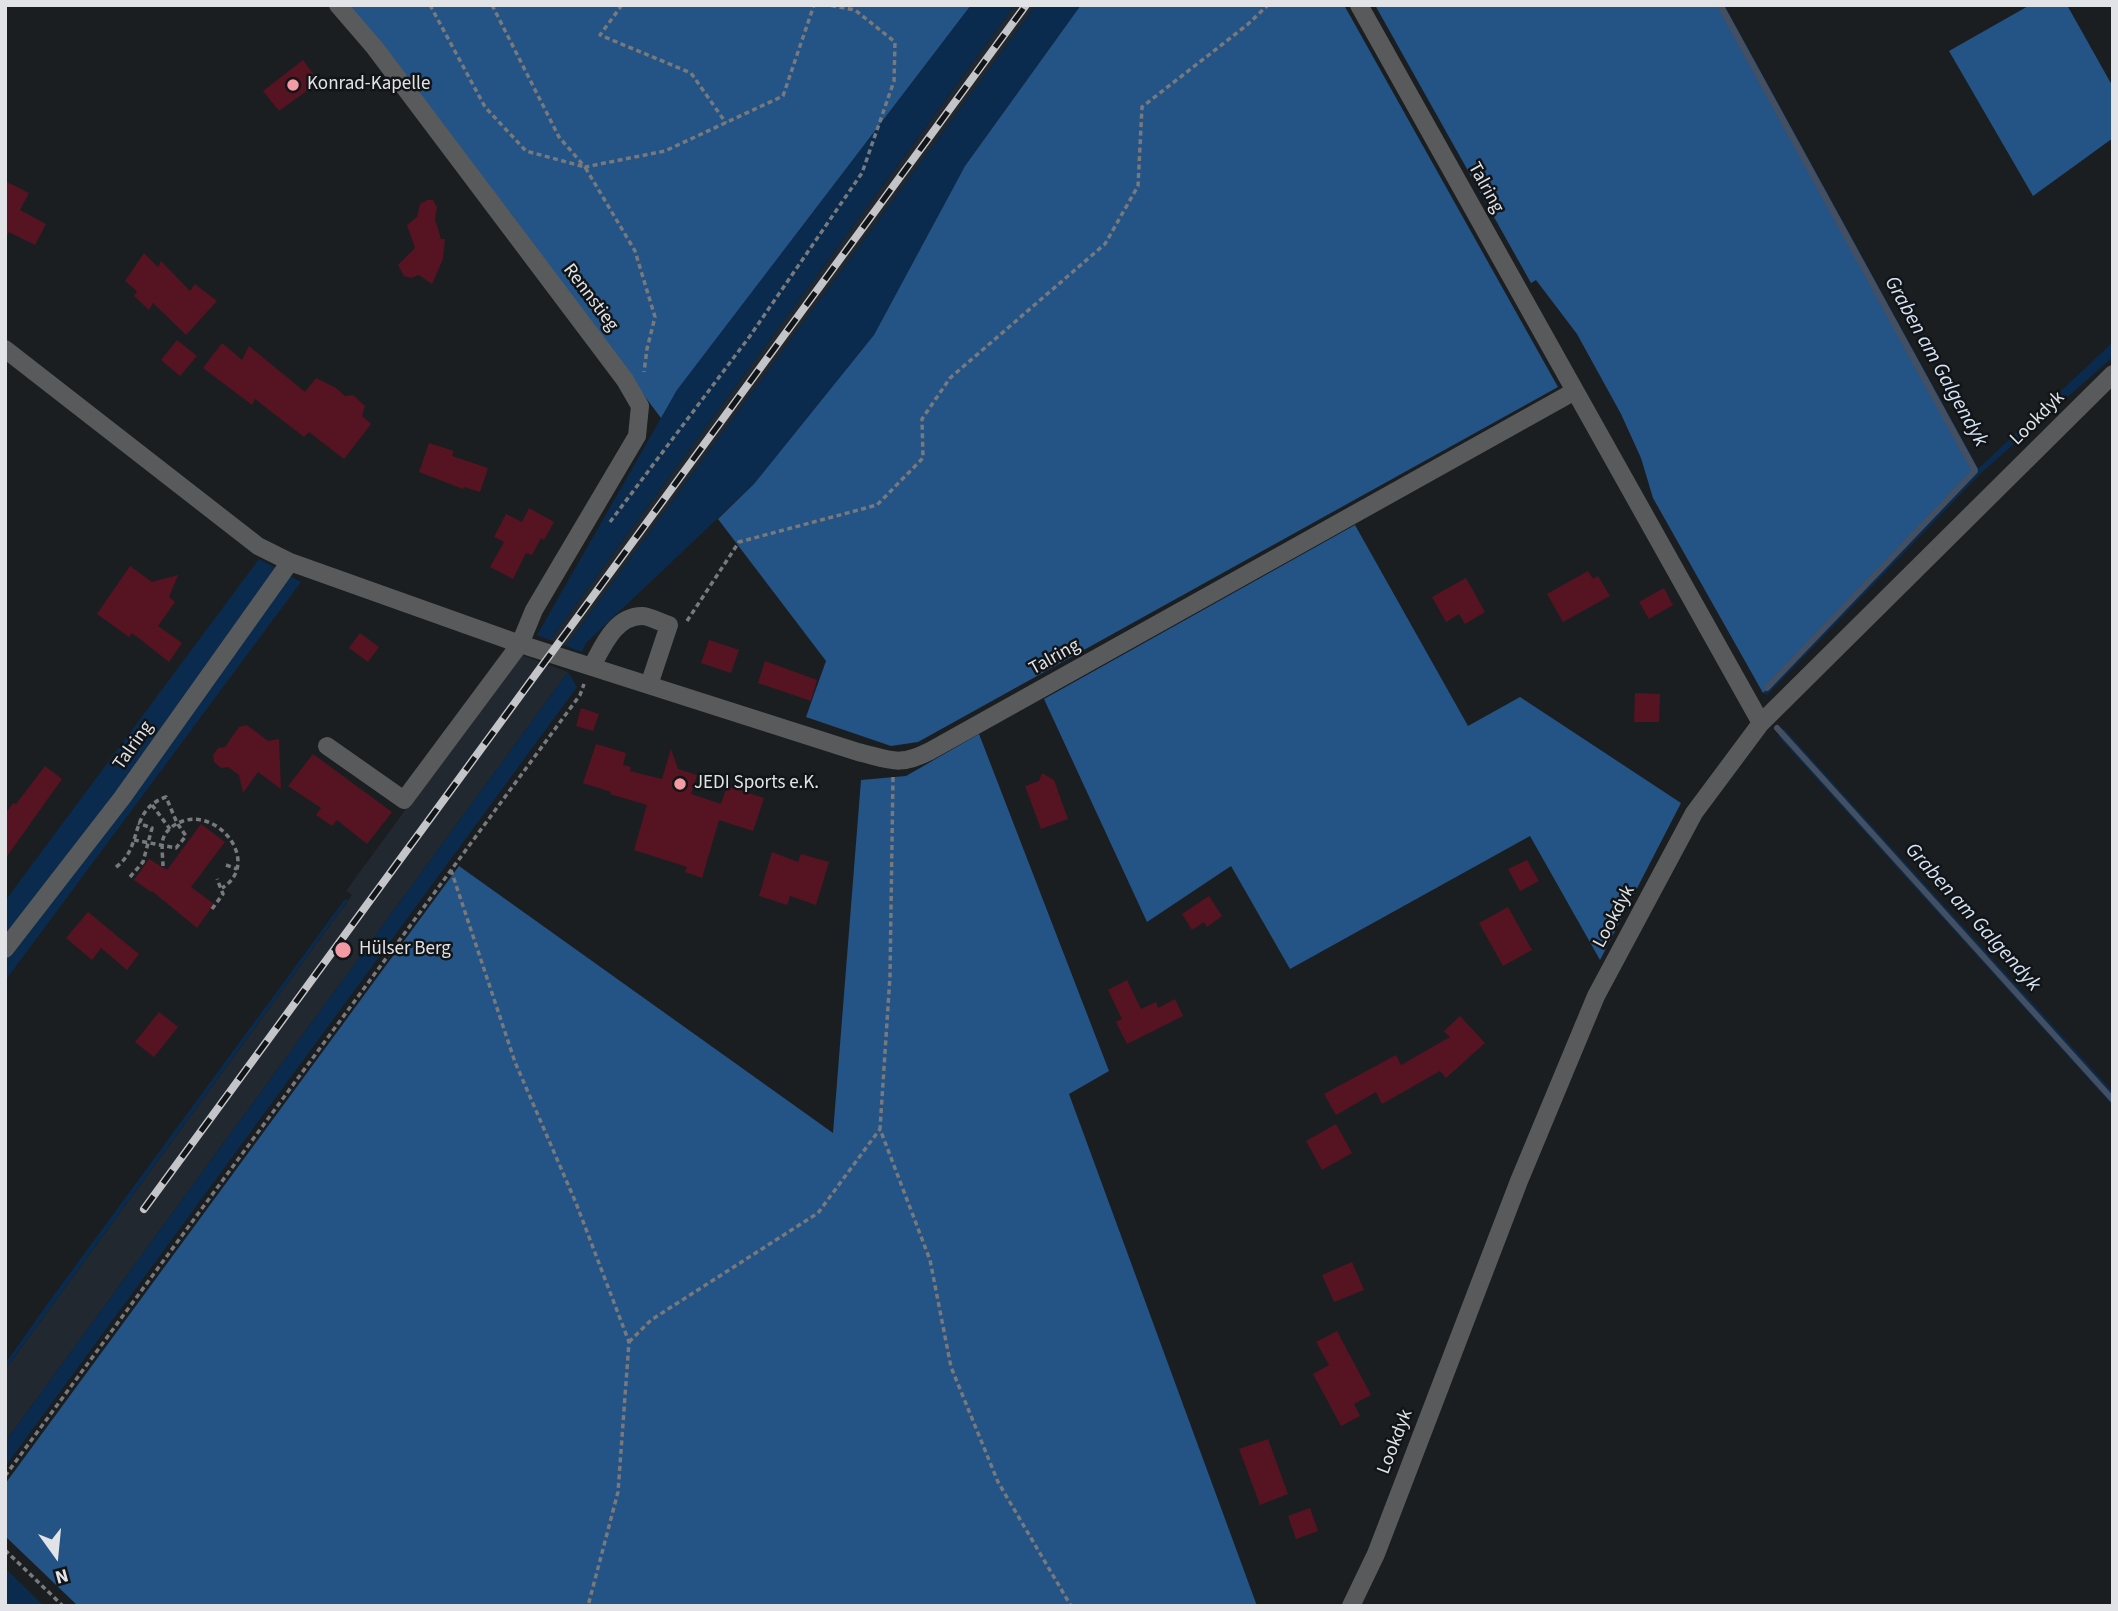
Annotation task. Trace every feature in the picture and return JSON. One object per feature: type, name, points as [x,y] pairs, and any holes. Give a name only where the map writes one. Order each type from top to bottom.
[{"type":"street","name":"Rennstieg","points":[[338,5],[392,70],[617,369],[640,406]]},
{"type":"street","name":"Talring","points":[[1359,5],[1761,723]]},
{"type":"street","name":"Talring","points":[[5,349],[258,546],[290,562],[520,644],[893,761],[911,761],[930,751],[1575,391]]},
{"type":"street","name":"Lookdyk","points":[[1351,1606],[1376,1554],[1519,1181],[1597,996],[1694,813],[1761,723],[2113,374]]},
{"type":"street","points":[[327,746],[404,800],[520,644],[534,610],[637,436],[640,406]]},
{"type":"street","name":"Talring","points":[[5,949],[122,798],[290,562]]},
{"type":"street","points":[[592,666],[609,635],[624,621],[642,616],[669,625],[649,685]]},
{"type":"path","points":[[430,5],[485,107],[526,150],[586,167],[665,152],[783,96],[814,5]]},
{"type":"path","points":[[492,5],[559,137],[586,167],[635,251],[655,317],[647,349],[640,406]]},
{"type":"path","points":[[622,5],[600,35],[691,73],[727,124]]},
{"type":"path","points":[[605,528],[750,335],[862,173],[894,81],[895,42],[855,10],[828,5]]},
{"type":"path","points":[[669,625],[684,626],[739,542],[877,505],[923,458],[922,419],[950,378],[1105,244],[1138,186],[1142,107],[1247,25],[1268,5]]},
{"type":"path","points":[[5,1476],[580,695],[592,666]]},
{"type":"path","points":[[893,761],[890,976],[880,1129],[930,1260],[951,1367],[999,1482],[1071,1606]]},
{"type":"path","points":[[116,867],[126,859],[143,812],[166,797],[186,836],[176,848],[134,840]]},
{"type":"path","points":[[152,804],[170,829]]},
{"type":"path","points":[[163,866],[162,844],[170,829],[177,823],[195,819],[220,827],[236,847],[237,869],[234,877],[222,888]]},
{"type":"path","points":[[130,877],[143,862],[152,828],[138,823]]},
{"type":"path","points":[[226,865],[237,869]]},
{"type":"path","points":[[450,870],[514,1062],[576,1203],[629,1342],[618,1492],[588,1606]]},
{"type":"path","points":[[212,909],[223,894],[217,879]]},
{"type":"path","points":[[629,1342],[651,1320],[818,1213],[880,1129]]},
{"type":"path","points":[[5,1550],[63,1606]]},
{"type":"shaded area","points":[[346,5],[971,5],[677,390],[661,418],[382,47]]},
{"type":"shaded area","points":[[971,5],[1015,5],[550,640],[537,635],[677,390]]},
{"type":"shaded area","points":[[1015,5],[1036,5],[566,646],[550,640]]},
{"type":"shaded area","points":[[1036,5],[1081,5],[965,166],[874,335],[754,484],[586,643],[582,652],[566,646]]},
{"type":"shaded area","points":[[1081,5],[1344,5],[1558,387],[918,742],[891,746],[806,717],[826,661],[718,519],[754,484],[874,335],[965,166]]},
{"type":"shaded area","points":[[1375,5],[1724,5],[1978,469],[1763,693],[1653,498],[1641,458],[1621,414],[1577,334],[1536,280],[1531,283]]},
{"type":"shaded area","points":[[2030,5],[2067,5],[2113,87],[2113,138],[2033,196],[1949,51]]},
{"type":"shaded area","points":[[2113,342],[2113,357],[1981,473],[1767,695],[1763,693],[1978,469]]},
{"type":"shaded area","points":[[1355,525],[1468,726],[1520,697],[1681,803],[1600,960],[1530,836],[1290,969],[1231,866],[1147,922],[1044,699]]},
{"type":"shaded area","points":[[259,559],[301,582],[5,981],[5,901]]},
{"type":"shaded area","points":[[519,654],[568,672],[5,1442],[5,1370],[352,895],[346,891]]},
{"type":"shaded area","points":[[568,672],[577,687],[5,1467],[5,1442]]},
{"type":"shaded area","points":[[1784,729],[2113,1092],[2113,1106],[1778,736]]},
{"type":"shaded area","points":[[979,734],[1109,1071],[1069,1094],[1257,1606],[78,1606],[5,1536],[5,1484],[459,866],[833,1133],[861,780],[906,776]]},
{"type":"shaded area","points":[[345,899],[348,900],[5,1370],[5,1364],[48,1303]]},
{"type":"shaded area","points":[[5,1568],[44,1606],[5,1606]]},
{"type":"building","name":"Konrad-Kapelle","points":[[303,60],[319,82],[279,111],[263,91]]},
{"type":"building","points":[[5,181],[29,193],[20,210],[46,224],[35,245],[9,232],[5,239]]},
{"type":"building","points":[[433,200],[437,207],[435,219],[441,239],[445,239],[443,259],[432,284],[419,275],[411,278],[404,276],[398,265],[415,248],[407,225],[417,217],[420,204]]},
{"type":"building","points":[[144,253],[158,267],[161,261],[190,291],[195,284],[217,301],[186,335],[153,303],[149,310],[134,296],[137,291],[125,281]]},
{"type":"building","points":[[177,340],[197,356],[180,376],[161,360]]},
{"type":"building","points":[[222,343],[242,360],[249,346],[305,392],[316,378],[345,396],[353,395],[365,406],[362,416],[371,424],[344,459],[309,432],[304,437],[255,399],[252,405],[203,368]]},
{"type":"building","points":[[429,443],[454,451],[452,456],[488,468],[480,492],[464,487],[463,489],[419,472]]},
{"type":"building","points":[[529,508],[554,522],[532,555],[526,553],[513,579],[490,567],[504,542],[494,537],[506,514],[522,522]]},
{"type":"building","points":[[130,566],[152,582],[178,575],[169,597],[175,602],[158,626],[182,643],[169,662],[132,633],[129,637],[97,614]]},
{"type":"building","points":[[1588,571],[1593,579],[1598,576],[1610,596],[1563,622],[1547,594]]},
{"type":"building","points":[[1466,578],[1485,612],[1465,624],[1459,614],[1446,622],[1432,597]]},
{"type":"building","points":[[1664,588],[1673,605],[1649,619],[1639,602]]},
{"type":"building","points":[[360,633],[379,647],[368,662],[349,648]]},
{"type":"building","points":[[709,640],[739,650],[731,673],[701,663]]},
{"type":"building","points":[[765,661],[817,680],[811,701],[758,683]]},
{"type":"building","points":[[1635,693],[1660,694],[1659,722],[1634,722]]},
{"type":"building","points":[[581,708],[599,714],[593,731],[576,726]]},
{"type":"building","points":[[247,725],[268,741],[279,739],[281,789],[258,772],[243,793],[239,775],[214,762],[213,755],[218,748],[225,747],[239,727]]},
{"type":"building","points":[[596,744],[626,753],[623,765],[631,767],[630,771],[662,779],[671,749],[678,769],[697,775],[691,794],[721,804],[727,786],[764,798],[753,831],[719,820],[702,878],[685,872],[687,867],[634,850],[647,805],[583,783]]},
{"type":"building","points":[[313,754],[392,812],[367,844],[337,820],[332,826],[316,815],[321,808],[288,786]]},
{"type":"building","points":[[45,766],[62,779],[5,859],[5,814]]},
{"type":"building","points":[[1042,773],[1054,780],[1068,819],[1041,829],[1025,786],[1039,781]]},
{"type":"building","points":[[201,824],[225,842],[191,887],[214,904],[197,928],[152,891],[134,880],[149,859],[167,870]]},
{"type":"building","points":[[772,852],[798,862],[801,854],[829,862],[816,905],[790,896],[787,905],[759,896]]},
{"type":"building","points":[[1527,860],[1539,881],[1520,891],[1508,869]]},
{"type":"building","points":[[1209,896],[1222,916],[1207,927],[1204,922],[1192,930],[1182,914]]},
{"type":"building","points":[[1508,907],[1532,950],[1503,966],[1479,923]]},
{"type":"building","points":[[88,912],[139,954],[127,970],[101,948],[92,960],[66,938]]},
{"type":"building","points":[[1127,980],[1141,1009],[1156,1002],[1158,1008],[1175,999],[1183,1016],[1127,1044],[1116,1022],[1122,1019],[1108,990]]},
{"type":"building","points":[[159,1012],[178,1027],[154,1057],[135,1042]]},
{"type":"building","points":[[1460,1016],[1485,1043],[1446,1078],[1440,1071],[1382,1104],[1376,1092],[1336,1115],[1324,1094],[1396,1055],[1401,1065],[1450,1037],[1444,1031]]},
{"type":"building","points":[[1336,1124],[1352,1153],[1322,1170],[1306,1141]]},
{"type":"building","points":[[1352,1262],[1364,1290],[1334,1302],[1322,1275]]},
{"type":"building","points":[[1337,1331],[1371,1395],[1354,1404],[1360,1416],[1341,1426],[1313,1374],[1329,1365],[1316,1342]]},
{"type":"building","points":[[1268,1439],[1288,1494],[1260,1505],[1239,1449]]},
{"type":"building","points":[[1310,1508],[1318,1531],[1296,1539],[1288,1516]]},
{"type":"waterway","name":"Graben am Galgendyk","points":[[1720,5],[1975,471],[1767,688]]},
{"type":"waterway","name":"Graben am Galgendyk","points":[[1777,728],[2113,1100]]},
{"type":"railway","points":[[144,1209],[1026,5]]},
{"type":"place","name":"Konrad-Kapelle","points":[[293,85]]},
{"type":"place","name":"JEDI Sports e.K.","points":[[680,784]]},
{"type":"place","name":"Hülser Berg","points":[[343,950]]}]
